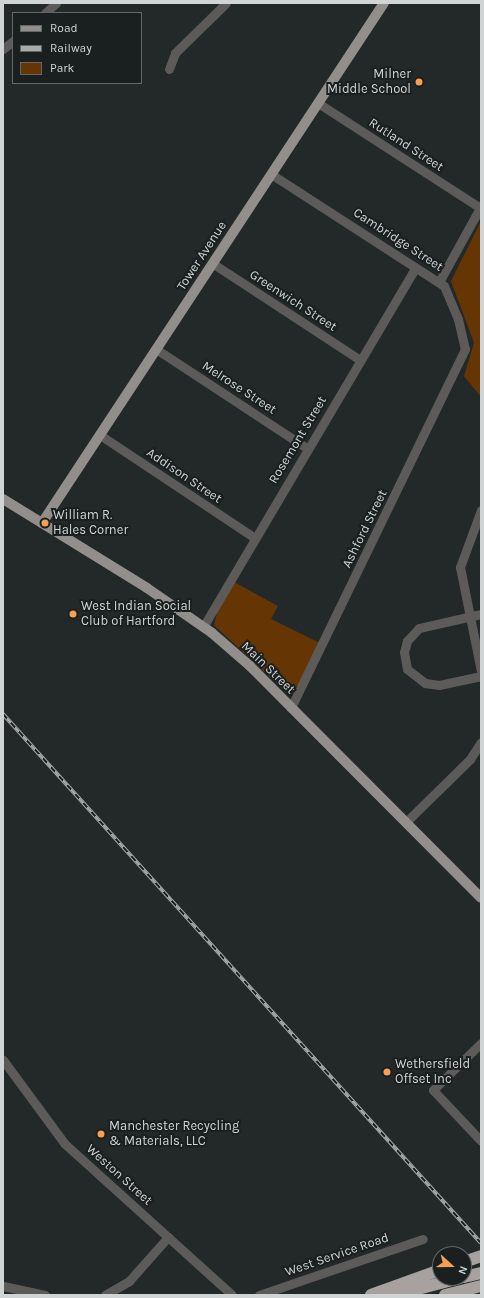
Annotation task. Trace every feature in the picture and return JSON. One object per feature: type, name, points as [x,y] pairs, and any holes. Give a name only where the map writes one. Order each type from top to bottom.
[{"type":"highway","points":[[371,1295],[432,1273]]},
{"type":"highway","points":[[395,1295],[432,1285]]},
{"type":"highway","points":[[445,1295],[481,1286]]},
{"type":"highway","points":[[471,1295],[481,1292]]},
{"type":"main road","name":"Tower Avenue","points":[[42,523],[384,3]]},
{"type":"main road","name":"Main Street","points":[[3,499],[203,627],[250,666],[481,898]]},
{"type":"street","points":[[46,12],[56,3]]},
{"type":"street","points":[[169,69],[175,53],[226,3]]},
{"type":"street","points":[[3,49],[12,42]]},
{"type":"street","name":"Rutland Street","points":[[318,103],[480,207]]},
{"type":"street","name":"Cambridge Street","points":[[271,174],[415,268],[439,282],[446,290],[464,336],[462,360]]},
{"type":"street","points":[[439,282],[480,207]]},
{"type":"street","name":"Greenwich Street","points":[[212,263],[360,360]]},
{"type":"street","name":"Rosemont Street","points":[[203,627],[415,268]]},
{"type":"street","name":"Melrose Street","points":[[156,349],[308,449]]},
{"type":"street","name":"Ashford Street","points":[[291,708],[462,360]]},
{"type":"street","name":"Addison Street","points":[[100,435],[255,538]]},
{"type":"street","points":[[481,510],[460,567],[481,671]]},
{"type":"street","points":[[481,614],[414,632],[405,647],[405,665],[414,678],[432,685],[481,676]]},
{"type":"street","points":[[406,822],[472,757],[481,742]]},
{"type":"street","points":[[481,1043],[433,1090],[481,1141]]},
{"type":"street","name":"Weston Street","points":[[3,1060],[65,1144],[232,1295]]},
{"type":"street","points":[[105,1295],[129,1281],[168,1237]]},
{"type":"street","name":"West Service Road","points":[[259,1295],[423,1238]]},
{"type":"street","points":[[3,1286],[45,1295]]},
{"type":"green space","points":[[481,221],[481,397],[464,376],[474,343],[451,281]]},
{"type":"green space","points":[[234,582],[278,606],[271,619],[320,643],[294,694],[288,694],[214,625],[218,610]]},
{"type":"railway","points":[[3,714],[481,1243]]},
{"type":"place","name":"Milner Middle School","points":[[419,82]]},
{"type":"place","name":"William R. Hales Corner","points":[[45,523]]},
{"type":"place","name":"West Indian Social Club of Hartford","points":[[73,614]]},
{"type":"place","name":"Wethersfield Offset Inc","points":[[387,1072]]},
{"type":"place","name":"Manchester Recycling & Materials, LLC","points":[[101,1134]]}]
